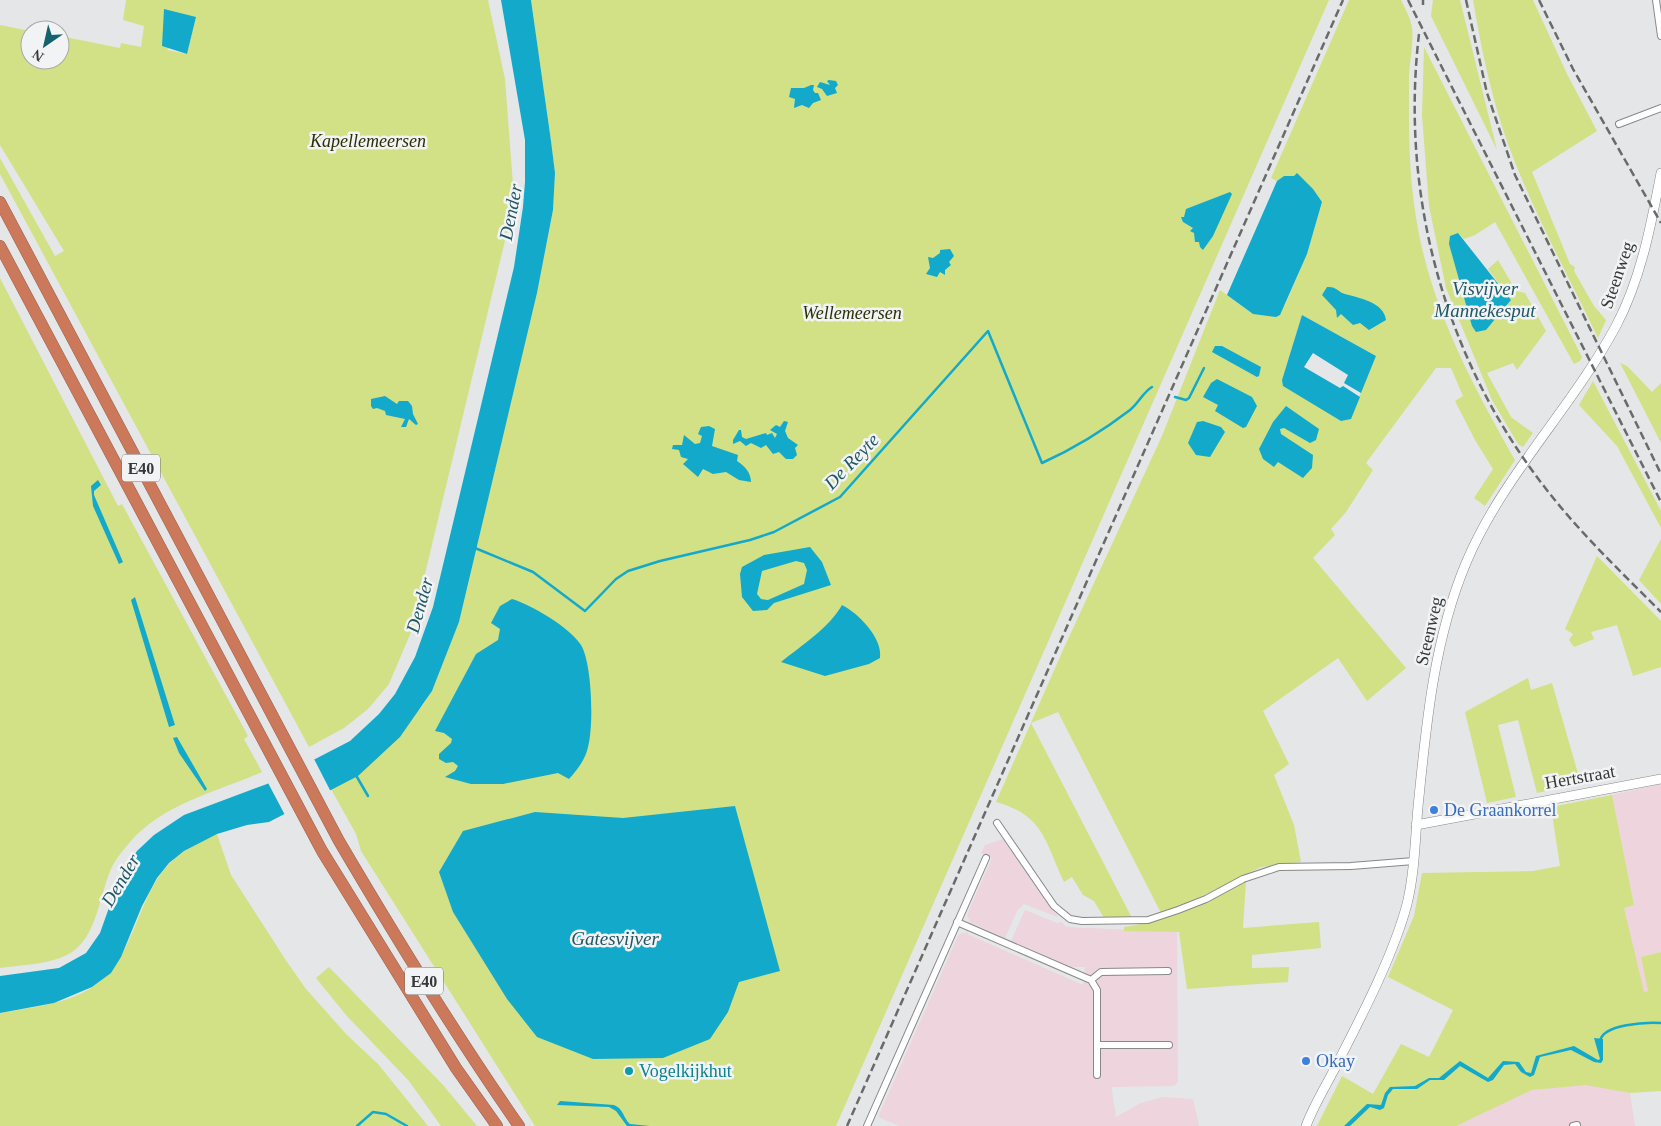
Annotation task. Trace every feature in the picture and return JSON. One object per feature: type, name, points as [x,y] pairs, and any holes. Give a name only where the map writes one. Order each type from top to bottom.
[{"type":"highway","name":"E40","points":[[0,202],[339,841],[386,920],[517,1122]]},
{"type":"highway","name":"E40","points":[[0,246],[322,851],[456,1068],[497,1126]]},
{"type":"main road","name":"Steenweg","points":[[1306,1126],[1357,1024],[1395,939],[1407,906],[1414,861],[1426,726],[1448,616],[1460,578],[1474,545],[1494,510],[1604,346],[1623,312],[1641,266],[1661,173]]},
{"type":"main road","name":"Hertstraat","points":[[1416,825],[1661,779]]},
{"type":"street","points":[[1656,0],[1661,36]]},
{"type":"street","points":[[1620,124],[1661,108]]},
{"type":"street","points":[[997,823],[1054,906],[1070,919],[1082,921],[1148,920],[1206,899],[1242,879],[1279,867],[1351,866],[1414,861]]},
{"type":"street","points":[[867,1126],[986,858]]},
{"type":"street","points":[[957,922],[1091,980],[1096,990],[1097,1075]]},
{"type":"street","points":[[1091,980],[1102,972],[1168,972]]},
{"type":"street","points":[[1097,1045],[1168,1045]]},
{"type":"shaded area","points":[[1661,784],[1661,952],[1641,957],[1648,991],[1643,992],[1624,908],[1634,905],[1612,795]]},
{"type":"shaded area","points":[[1003,839],[1058,917],[1024,904],[1017,911],[1005,938],[972,923],[967,934],[1083,985],[1085,967],[1070,967],[1011,941],[1025,910],[1057,923],[1062,922],[1066,927],[1177,932],[1178,1082],[1174,1086],[1112,1087],[1112,1091],[1116,1117],[1141,1103],[1162,1097],[1193,1099],[1199,1126],[900,1126],[878,1117],[958,936],[961,933],[966,933],[971,923],[967,915],[992,858],[981,853],[985,845]]},
{"type":"shaded area","points":[[1589,1084],[1630,1093],[1635,1126],[1456,1126],[1532,1090]]},
{"type":"green space","name":"Kapellemeersen","points":[[126,0],[488,0],[505,79],[513,185],[508,228],[411,632],[389,684],[368,709],[344,728],[309,747],[0,174],[0,158],[55,256],[64,251],[0,145],[0,25],[20,29],[20,70],[70,70],[70,38],[120,48],[121,43],[141,47],[144,26],[123,20]],"holes":[[[196,17],[187,54],[167,50]]]},
{"type":"green space","name":"Wellemeersen","points":[[531,0],[1329,0],[836,1126],[535,1126],[361,851],[356,834],[331,789],[358,776],[423,705],[432,691],[459,622],[537,293],[553,210],[555,173]]},
{"type":"green space","points":[[1349,0],[1401,0],[1409,17],[1412,32],[1409,74],[1409,122],[1412,187],[1428,271],[1451,336],[1481,399],[1515,460],[1485,506],[1474,498],[1493,469],[1475,440],[1455,401],[1463,396],[1451,368],[1436,368],[1366,463],[1373,470],[1346,512],[1331,529],[1335,535],[1313,558],[1406,668],[1367,701],[1338,658],[1263,711],[1289,764],[1274,775],[1294,825],[1301,862],[1261,867],[1188,903],[1161,913],[1058,712],[1031,723],[1132,918],[1104,918],[1094,901],[1083,895],[1072,877],[1064,882],[1047,843],[1034,822],[1024,814],[996,802],[1063,650],[1162,436],[1220,290],[1253,314],[1285,305],[1307,254],[1322,202],[1294,176],[1284,176],[1277,181],[1271,178]],"holes":[[[1302,315],[1376,356],[1350,419],[1282,380]]]},
{"type":"green space","points":[[1433,0],[1460,0],[1497,150],[1431,16]]},
{"type":"green space","points":[[1473,0],[1533,0],[1567,74],[1597,131],[1532,172],[1570,264],[1575,267],[1574,271],[1594,306],[1606,320],[1598,338],[1538,216],[1507,141],[1487,71]]},
{"type":"green space","points":[[1424,47],[1582,357],[1580,361],[1574,364],[1495,222],[1475,235],[1464,239],[1458,233],[1472,326],[1491,324],[1511,300],[1488,269],[1498,260],[1516,291],[1525,293],[1546,331],[1517,370],[1513,363],[1487,373],[1511,417],[1533,433],[1523,447],[1518,444],[1492,400],[1446,288],[1429,206],[1422,115]]},
{"type":"green space","points":[[0,278],[118,506],[122,504],[248,736],[244,739],[262,772],[176,808],[159,817],[131,841],[111,869],[89,932],[82,943],[72,952],[45,962],[0,968]]},
{"type":"green space","points":[[1620,363],[1627,366],[1652,392],[1661,383],[1661,443]]},
{"type":"green space","points":[[1593,381],[1661,511],[1661,528],[1617,446],[1579,405]]},
{"type":"green space","points":[[1661,539],[1661,604],[1639,580]]},
{"type":"green space","points":[[1597,556],[1661,621],[1661,667],[1633,676],[1617,625],[1591,632],[1594,639],[1574,647],[1569,640],[1573,634],[1565,629]]},
{"type":"green space","points":[[1528,678],[1531,690],[1552,683],[1581,784],[1537,793],[1518,720],[1498,725],[1516,797],[1487,803],[1465,712]]},
{"type":"green space","points":[[1612,795],[1634,905],[1624,908],[1644,992],[1648,991],[1641,957],[1661,952],[1661,1091],[1630,1093],[1586,1085],[1532,1090],[1456,1126],[1317,1126],[1342,1076],[1373,1094],[1401,1044],[1429,1057],[1453,1010],[1388,977],[1414,916],[1422,873],[1533,871],[1560,866],[1551,807]]},
{"type":"green space","points":[[217,834],[231,875],[306,989],[346,1034],[378,1064],[428,1126],[0,1126],[0,1013],[59,1002],[81,994],[106,976],[126,946],[149,895],[169,864],[185,850]]},
{"type":"green space","points":[[1246,880],[1243,928],[1319,922],[1321,948],[1252,955],[1252,968],[1289,967],[1288,982],[1187,989],[1179,932],[1124,931],[1124,927],[1173,915]]},
{"type":"green space","points":[[329,967],[443,1085],[477,1126],[441,1126],[409,1081],[346,1015],[316,978]]},
{"type":"water","name":"Dender","points":[[501,0],[531,0],[555,173],[553,210],[537,293],[459,622],[432,691],[400,737],[358,776],[269,822],[247,825],[217,834],[184,851],[169,863],[157,878],[142,906],[121,957],[111,973],[92,987],[54,1003],[0,1013],[0,976],[59,968],[86,953],[100,933],[121,874],[137,851],[154,835],[184,815],[267,784],[350,741],[379,714],[395,694],[415,657],[433,607],[514,267],[523,207],[525,140]]},
{"type":"water","points":[[164,9],[196,17],[187,54],[162,46]]},
{"type":"water","points":[[827,81],[836,81],[838,85],[835,88],[837,93],[827,96],[822,89],[817,87],[820,82],[830,85]]},
{"type":"water","points":[[814,85],[813,90],[815,93],[818,93],[821,100],[813,103],[809,108],[802,105],[794,108],[795,99],[789,97],[791,88],[804,88]]},
{"type":"water","points":[[1297,173],[1313,189],[1322,202],[1307,254],[1280,315],[1276,317],[1253,314],[1227,295],[1277,181],[1284,176],[1294,176]]},
{"type":"water","points":[[1230,192],[1232,194],[1213,236],[1203,250],[1199,242],[1195,242],[1194,233],[1190,231],[1193,228],[1183,222],[1181,217],[1184,217],[1186,209]]},
{"type":"water","name":"Visvijver Mannekesput","points":[[1458,233],[1511,300],[1486,330],[1476,332],[1472,326],[1449,244],[1450,236]]},
{"type":"water","points":[[950,249],[954,256],[949,262],[951,265],[945,270],[945,275],[940,272],[937,277],[926,274],[930,268],[928,257],[933,258],[940,253],[940,250]]},
{"type":"water","points":[[1327,287],[1333,287],[1343,293],[1364,299],[1376,305],[1381,309],[1386,320],[1369,330],[1360,323],[1353,325],[1341,314],[1337,318],[1336,310],[1322,295]]},
{"type":"water","points":[[1302,315],[1376,356],[1361,393],[1344,383],[1348,375],[1313,353],[1304,367],[1340,388],[1343,386],[1360,397],[1351,419],[1341,421],[1283,386],[1282,380]]},
{"type":"water","points":[[1215,346],[1222,346],[1261,367],[1259,376],[1257,377],[1212,352]]},
{"type":"water","points":[[1217,379],[1252,397],[1257,406],[1246,427],[1243,428],[1215,411],[1218,405],[1203,397],[1211,383]]},
{"type":"water","points":[[385,396],[397,404],[399,401],[408,401],[412,406],[413,414],[418,424],[416,425],[409,419],[406,427],[401,427],[405,419],[386,415],[385,411],[377,408],[373,409],[371,399]]},
{"type":"water","points":[[1286,406],[1319,429],[1316,440],[1310,443],[1284,428],[1280,429],[1281,434],[1313,455],[1312,468],[1303,478],[1278,462],[1274,467],[1263,459],[1259,449],[1273,422]]},
{"type":"water","points":[[784,421],[788,422],[785,431],[788,438],[798,445],[795,448],[797,455],[793,459],[786,459],[779,452],[773,454],[766,445],[761,448],[751,443],[746,446],[740,441],[733,444],[733,440],[739,430],[741,430],[742,437],[746,439],[766,433],[767,435],[772,433],[775,438],[777,434],[770,430],[776,425],[780,427]]},
{"type":"water","points":[[1203,421],[1221,427],[1225,432],[1210,457],[1196,455],[1188,443],[1197,422]]},
{"type":"water","points":[[709,426],[715,429],[712,446],[738,455],[737,461],[747,470],[751,482],[739,480],[726,472],[713,474],[703,469],[698,477],[683,464],[688,459],[681,457],[679,450],[672,449],[673,445],[682,445],[684,435],[695,444],[700,443],[702,436],[698,434],[701,427]]},
{"type":"water","points":[[98,480],[101,485],[94,491],[94,495],[123,562],[119,564],[93,506],[91,486]]},
{"type":"water","points":[[810,547],[822,562],[831,585],[774,603],[767,610],[753,611],[742,597],[740,574],[742,567],[764,555]],"holes":[[[796,561],[804,563],[807,570],[804,584],[768,600],[761,599],[757,594],[762,571]]]},
{"type":"water","points":[[135,597],[175,725],[169,727],[131,600]]},
{"type":"water","points":[[512,599],[530,606],[559,624],[581,645],[588,665],[591,694],[591,724],[587,752],[581,764],[569,779],[558,773],[503,784],[471,784],[445,777],[455,771],[458,766],[453,762],[446,763],[439,759],[439,754],[451,743],[452,739],[444,733],[435,731],[476,654],[498,640],[500,629],[491,623],[500,606]]},
{"type":"water","points":[[842,605],[862,620],[874,635],[878,642],[880,658],[869,664],[825,676],[781,662],[823,628]]},
{"type":"water","points":[[177,737],[207,789],[205,791],[179,753],[173,738]]},
{"type":"water","name":"Gatesvijver","points":[[735,806],[780,971],[739,982],[728,1012],[710,1039],[663,1058],[593,1059],[537,1037],[507,999],[453,912],[439,872],[463,831],[535,812],[623,818]]},
{"type":"water","points":[[1594,1038],[1603,1039],[1603,1060],[1601,1063],[1594,1062],[1571,1050],[1540,1057],[1534,1075],[1530,1077],[1521,1072],[1515,1064],[1504,1065],[1493,1080],[1488,1082],[1460,1066],[1444,1080],[1430,1080],[1417,1089],[1393,1089],[1388,1095],[1384,1108],[1380,1110],[1370,1107],[1350,1126],[1344,1126],[1367,1104],[1381,1105],[1385,1093],[1390,1087],[1415,1086],[1429,1078],[1439,1078],[1460,1061],[1488,1078],[1503,1061],[1519,1062],[1526,1072],[1531,1073],[1536,1056],[1574,1046],[1598,1060],[1600,1059]]},
{"type":"water","points":[[560,1101],[614,1105],[620,1109],[630,1124],[650,1126],[627,1126],[616,1111],[609,1107],[557,1105]]},
{"type":"pier","points":[[313,757],[331,792],[286,817],[267,781]]},
{"type":"waterway","name":"De Reyte","points":[[475,548],[533,572],[585,611],[616,579],[628,571],[660,561],[750,540],[774,532],[840,497],[988,331],[1042,463],[1110,425],[1133,407],[1152,387]]},
{"type":"waterway","name":"De Reyte","points":[[1175,397],[1186,400],[1189,398],[1204,368]]},
{"type":"waterway","points":[[357,777],[368,796]]},
{"type":"waterway","points":[[1600,1041],[1603,1035],[1609,1031],[1626,1025],[1661,1023]]},
{"type":"waterway","points":[[357,1126],[373,1112],[386,1114],[407,1126]]},
{"type":"railway","points":[[847,1126],[1343,0]]},
{"type":"railway","points":[[1408,0],[1661,502]]},
{"type":"railway","points":[[1423,0],[1423,5]]},
{"type":"railway","points":[[1466,0],[1487,93],[1515,175],[1661,474]]},
{"type":"railway","points":[[1539,0],[1573,69],[1661,223]]},
{"type":"railway","points":[[1419,34],[1415,94],[1416,154],[1424,213],[1437,272],[1455,328],[1479,383],[1508,435],[1543,485],[1585,535],[1661,612]]},
{"type":"place","name":"De Graankorrel","points":[[1434,810]]},
{"type":"place","name":"Okay","points":[[1306,1061]]},
{"type":"place","name":"Vogelkijkhut","points":[[629,1071]]}]
